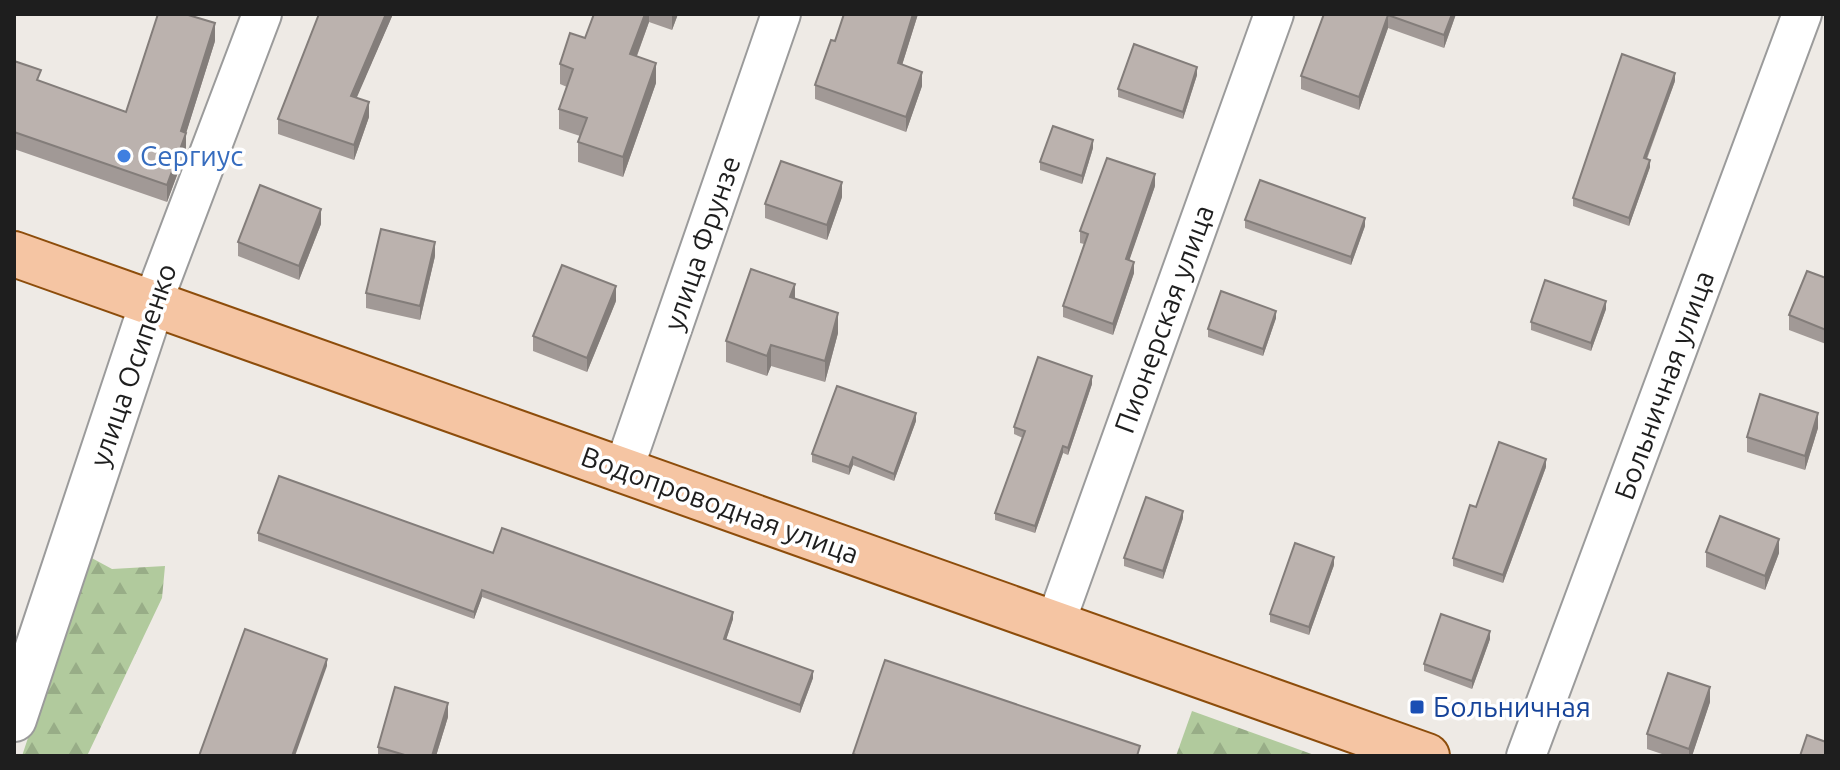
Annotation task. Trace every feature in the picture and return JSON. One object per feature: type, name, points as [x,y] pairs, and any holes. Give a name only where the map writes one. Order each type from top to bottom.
[{"type":"main road","name":"Водопроводная улица","points":[[14,254],[1427,756]]},
{"type":"street","name":"улица Осипенко","points":[[14,719],[152,304],[262,14]]},
{"type":"street","name":"улица Фрунзе","points":[[623,471],[781,14]]},
{"type":"street","name":"Пионерская улица","points":[[1055,624],[1274,14]]},
{"type":"street","name":"Больничная улица","points":[[1526,756],[1802,14]]},
{"type":"green space","points":[[88,556],[112,569],[165,566],[162,598],[87,756],[22,756]]},
{"type":"green space","points":[[1192,711],[1317,756],[1176,756]]},
{"type":"building","points":[[158,14],[185,14],[215,23],[181,131],[186,133],[167,185],[14,132],[14,61],[41,70],[37,80],[126,112]]},
{"type":"building","points":[[319,14],[386,14],[351,96],[369,102],[354,145],[278,119]]},
{"type":"building","points":[[594,14],[645,14],[630,54],[656,63],[623,157],[578,142],[587,118],[559,109],[573,69],[560,64],[570,33],[585,38]]},
{"type":"building","points":[[844,14],[913,14],[898,63],[922,72],[906,117],[815,85]]},
{"type":"building","points":[[1324,14],[1452,14],[1444,35],[1388,15],[1359,97],[1301,76]]},
{"type":"building","points":[[1134,44],[1197,67],[1183,112],[1118,89]]},
{"type":"building","points":[[1622,54],[1675,73],[1644,158],[1650,160],[1629,218],[1573,198]]},
{"type":"building","points":[[1053,126],[1093,140],[1082,176],[1040,162]]},
{"type":"building","points":[[1107,158],[1155,174],[1126,259],[1134,262],[1113,324],[1063,306],[1088,234],[1080,231]]},
{"type":"building","points":[[781,161],[842,182],[827,225],[765,204]]},
{"type":"building","points":[[1260,180],[1365,218],[1351,257],[1245,220]]},
{"type":"building","points":[[260,185],[321,209],[299,266],[238,242]]},
{"type":"building","points":[[381,229],[435,242],[420,306],[366,293]]},
{"type":"building","points":[[562,265],[616,286],[587,358],[533,336]]},
{"type":"building","points":[[751,269],[795,284],[790,297],[838,313],[825,361],[771,345],[767,356],[726,341]]},
{"type":"building","points":[[1807,271],[1826,278],[1826,330],[1789,315]]},
{"type":"building","points":[[1545,280],[1606,301],[1591,343],[1531,322]]},
{"type":"building","points":[[1221,291],[1276,311],[1263,349],[1208,329]]},
{"type":"building","points":[[1038,357],[1092,376],[1068,448],[1063,446],[1035,526],[995,513],[1025,431],[1014,427]]},
{"type":"building","points":[[837,386],[916,413],[894,474],[853,457],[849,467],[812,454]]},
{"type":"building","points":[[1760,394],[1818,413],[1805,456],[1747,437]]},
{"type":"building","points":[[1499,442],[1546,459],[1503,575],[1453,558],[1470,505],[1476,507]]},
{"type":"building","points":[[279,476],[493,553],[502,528],[733,612],[724,639],[813,671],[800,705],[482,590],[474,612],[258,533]]},
{"type":"building","points":[[1146,497],[1183,511],[1163,571],[1124,558]]},
{"type":"building","points":[[1720,516],[1779,539],[1765,576],[1706,552]]},
{"type":"building","points":[[1295,543],[1334,557],[1309,627],[1270,614]]},
{"type":"building","points":[[1441,614],[1490,631],[1472,681],[1424,664]]},
{"type":"building","points":[[245,629],[327,659],[292,756],[199,756]]},
{"type":"building","points":[[885,660],[1140,746],[1137,756],[853,754]]},
{"type":"building","points":[[1668,673],[1710,687],[1689,749],[1647,734]]},
{"type":"building","points":[[395,687],[448,703],[432,756],[408,756],[378,747]]},
{"type":"building","points":[[1807,735],[1826,742],[1826,756],[1800,756]]},
{"type":"place","name":"Сергиус","points":[[124,156]]},
{"type":"place","name":"Больничная","points":[[1417,707]]}]
